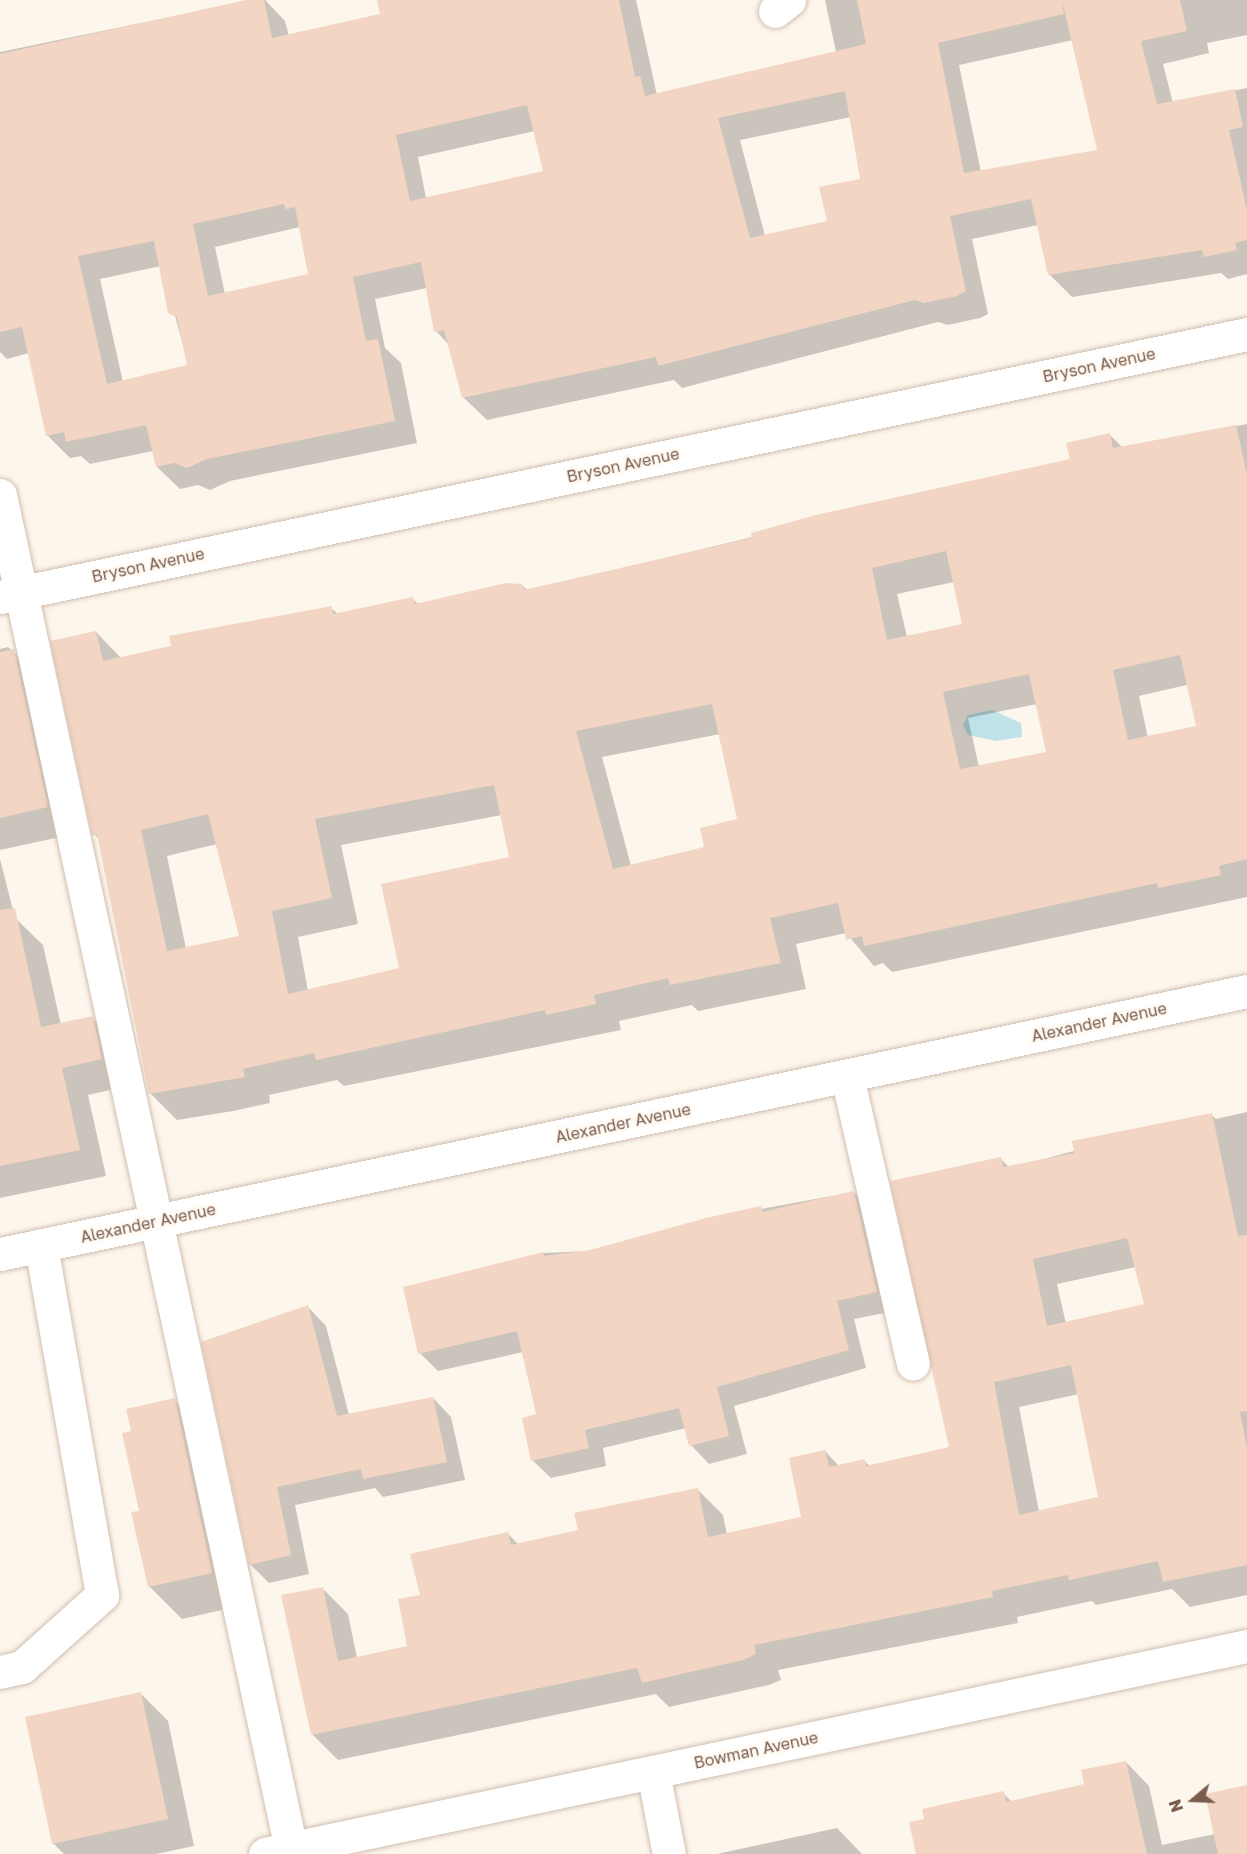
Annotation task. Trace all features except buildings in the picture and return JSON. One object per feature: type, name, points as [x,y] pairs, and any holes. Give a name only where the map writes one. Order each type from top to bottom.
[{"type":"street","name":"Bryson Avenue","points":[[10,595],[1247,334]]},
{"type":"street","points":[[0,495],[10,595],[156,1221],[283,1852]]},
{"type":"street","name":"Alexander Avenue","points":[[0,1254],[1247,991]]},
{"type":"street","points":[[847,1076],[913,1364]]},
{"type":"street","points":[[0,1672],[22,1667],[102,1595],[41,1245]]},
{"type":"street","name":"Bowman Avenue","points":[[283,1852],[1247,1646]]},
{"type":"street","points":[[653,1772],[669,1854]]},
{"type":"water","points":[[992,710],[1021,723],[1022,737],[996,741],[968,735],[963,725],[968,715]]}]
